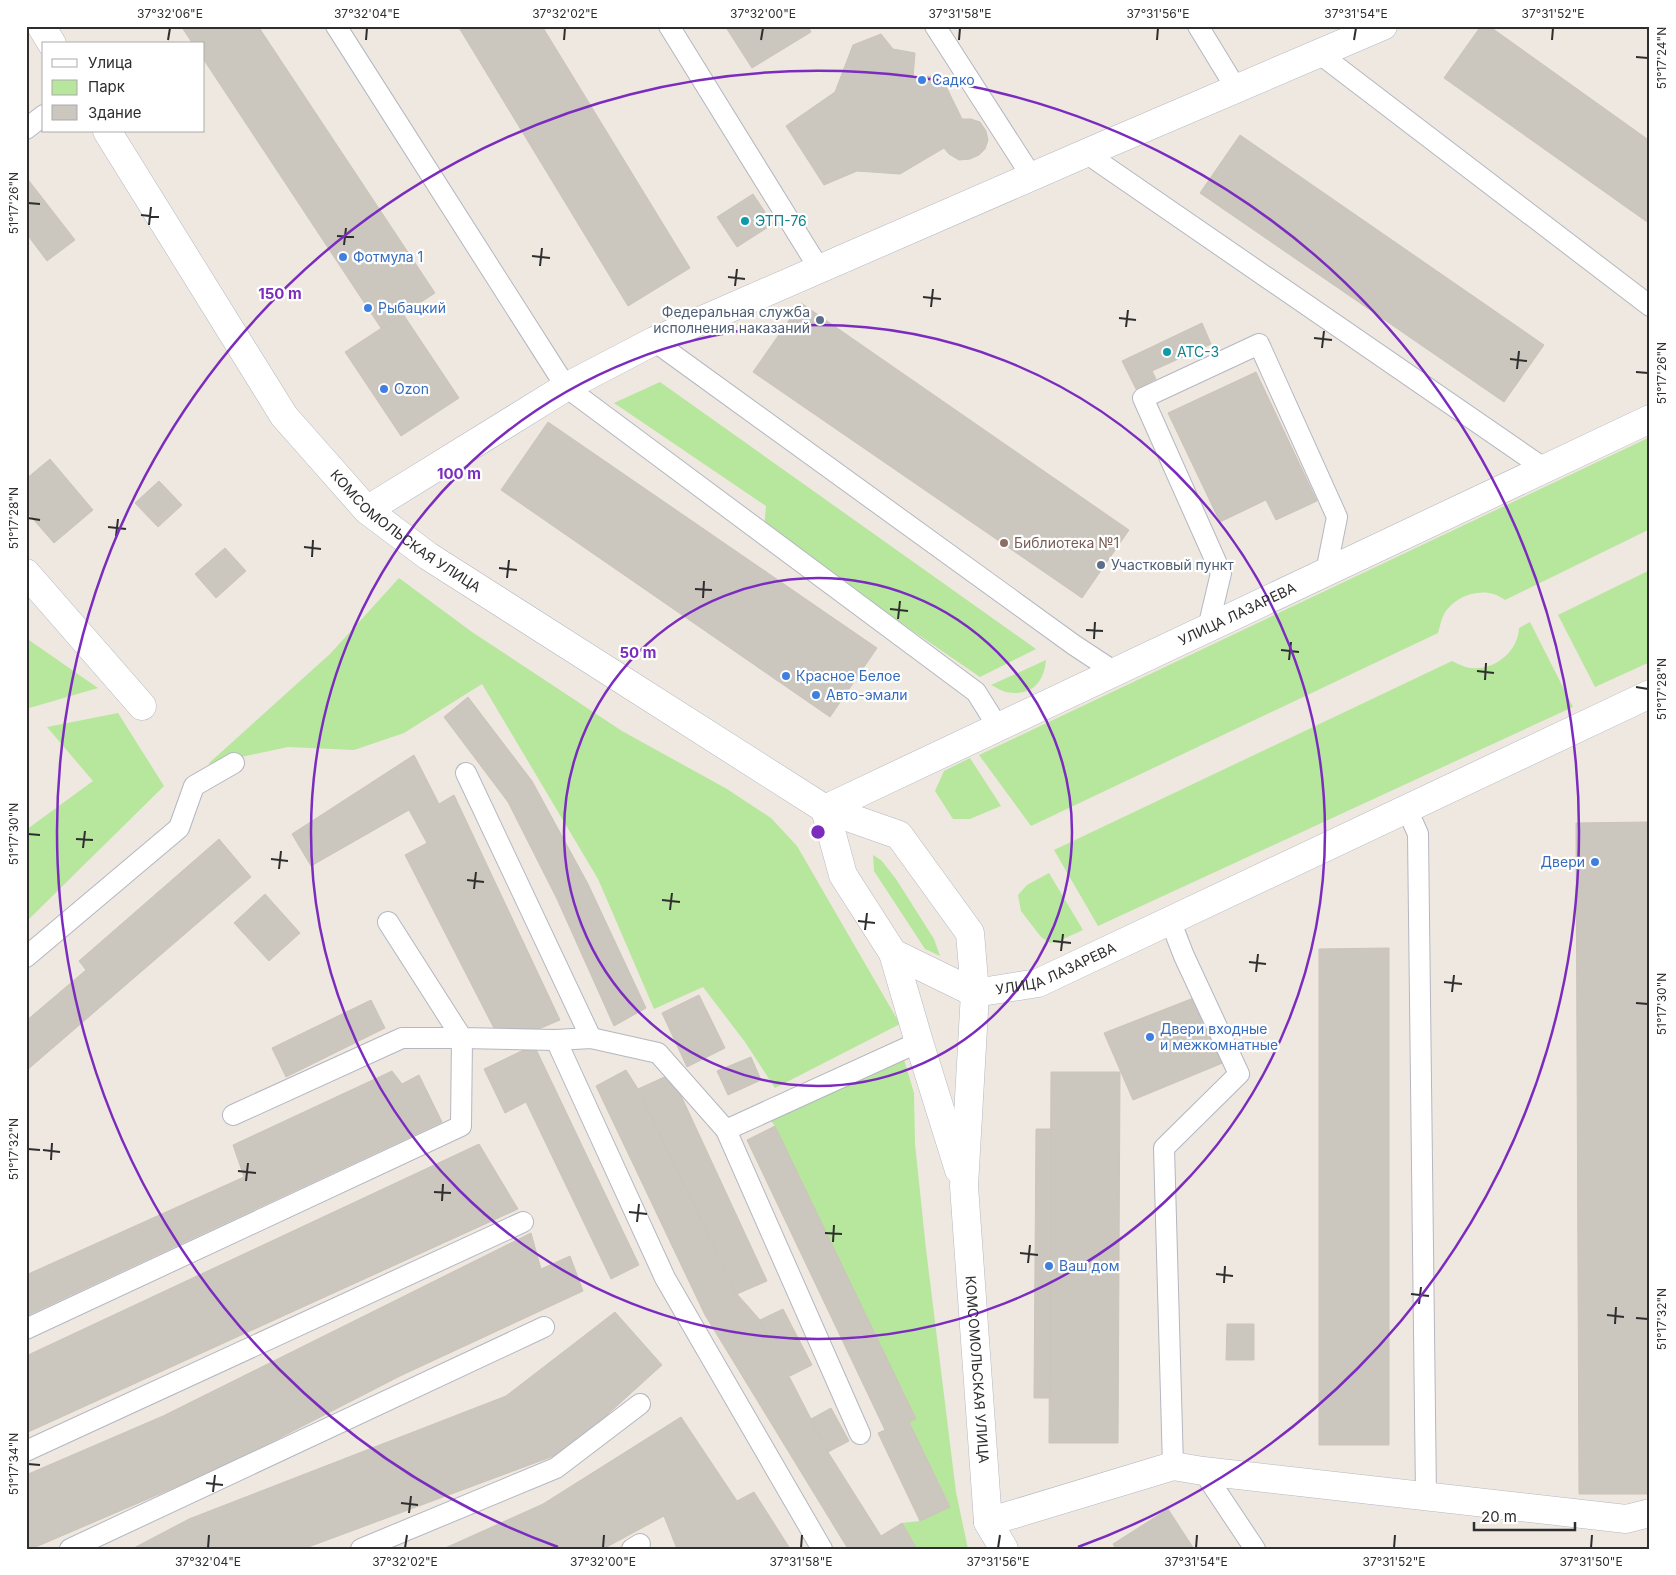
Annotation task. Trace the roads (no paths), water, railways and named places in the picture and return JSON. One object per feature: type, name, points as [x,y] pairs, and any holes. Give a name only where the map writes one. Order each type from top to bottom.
[{"type":"main road","points":[[41,26],[51,42]]},
{"type":"main road","points":[[367,510],[566,387],[654,341],[1383,26]]},
{"type":"main road","name":"КОМСОМОЛЬСКАЯ УЛИЦА","points":[[107,132],[284,416],[367,510],[428,556],[825,809],[899,835],[970,933],[975,993],[964,1186],[988,1522],[1004,1549]]},
{"type":"main road","name":"УЛИЦА ЛАЗАРЕВА","points":[[825,809],[1650,419]]},
{"type":"main road","points":[[26,573],[142,706]]},
{"type":"main road","name":"УЛИЦА ЛАЗАРЕВА","points":[[975,993],[1038,983],[1650,694]]},
{"type":"main road","name":"КОМСОМОЛЬСКАЯ УЛИЦА","points":[[825,809],[843,875],[893,953],[964,1186]]},
{"type":"main road","points":[[893,953],[975,993]]},
{"type":"main road","points":[[988,1522],[1173,1466],[1626,1519],[1650,1513]]},
{"type":"lane","points":[[336,26],[566,387],[976,692],[998,727]]},
{"type":"lane","points":[[669,26],[820,270]]},
{"type":"lane","points":[[935,26],[1032,177]]},
{"type":"lane","points":[[1198,26],[1236,90]]},
{"type":"lane","points":[[1320,54],[1650,306]]},
{"type":"lane","points":[[26,129],[42,116]]},
{"type":"lane","points":[[1086,153],[1545,469]]},
{"type":"lane","points":[[654,341],[1114,672]]},
{"type":"lane","points":[[1208,628],[1221,573],[1143,398],[1259,344],[1337,517],[1326,572]]},
{"type":"lane","points":[[26,957],[179,828],[194,786],[234,763]]},
{"type":"lane","points":[[466,773],[591,1038]]},
{"type":"lane","points":[[1407,808],[1418,834],[1426,1496]]},
{"type":"lane","points":[[1170,920],[1184,956],[1239,1074],[1164,1148],[1173,1466]]},
{"type":"lane","points":[[26,1329],[461,1126],[462,1038],[388,922]]},
{"type":"lane","points":[[233,1115],[402,1038],[556,1040],[591,1038],[658,1053],[726,1130],[860,1434]]},
{"type":"lane","points":[[556,1040],[665,1278],[819,1548]]},
{"type":"lane","points":[[726,1130],[919,1042]]},
{"type":"lane","points":[[26,1451],[523,1222]]},
{"type":"lane","points":[[70,1549],[544,1327]]},
{"type":"lane","points":[[361,1549],[556,1468],[640,1404]]},
{"type":"lane","points":[[1203,1471],[1255,1549]]},
{"type":"place","name":"Садко","points":[[922,80]]},
{"type":"place","name":"ЭТП-76","points":[[745,221]]},
{"type":"place","name":"Фотмула 1","points":[[343,257]]},
{"type":"place","name":"Рыбацкий","points":[[368,308]]},
{"type":"place","name":"Федеральная служба исполнения наказаний","points":[[820,320]]},
{"type":"place","name":"АТС-3","points":[[1167,352]]},
{"type":"place","name":"Ozon","points":[[384,389]]},
{"type":"place","name":"Библиотека №1","points":[[1004,543]]},
{"type":"place","name":"Участковый пункт","points":[[1101,565]]},
{"type":"place","name":"Красное Белое","points":[[786,676]]},
{"type":"place","name":"Авто-эмали","points":[[816,695]]},
{"type":"place","name":"Двери","points":[[1595,862]]},
{"type":"place","name":"Двери входные и межкомнатные","points":[[1150,1037]]},
{"type":"place","name":"Ваш дом","points":[[1049,1266]]}]
